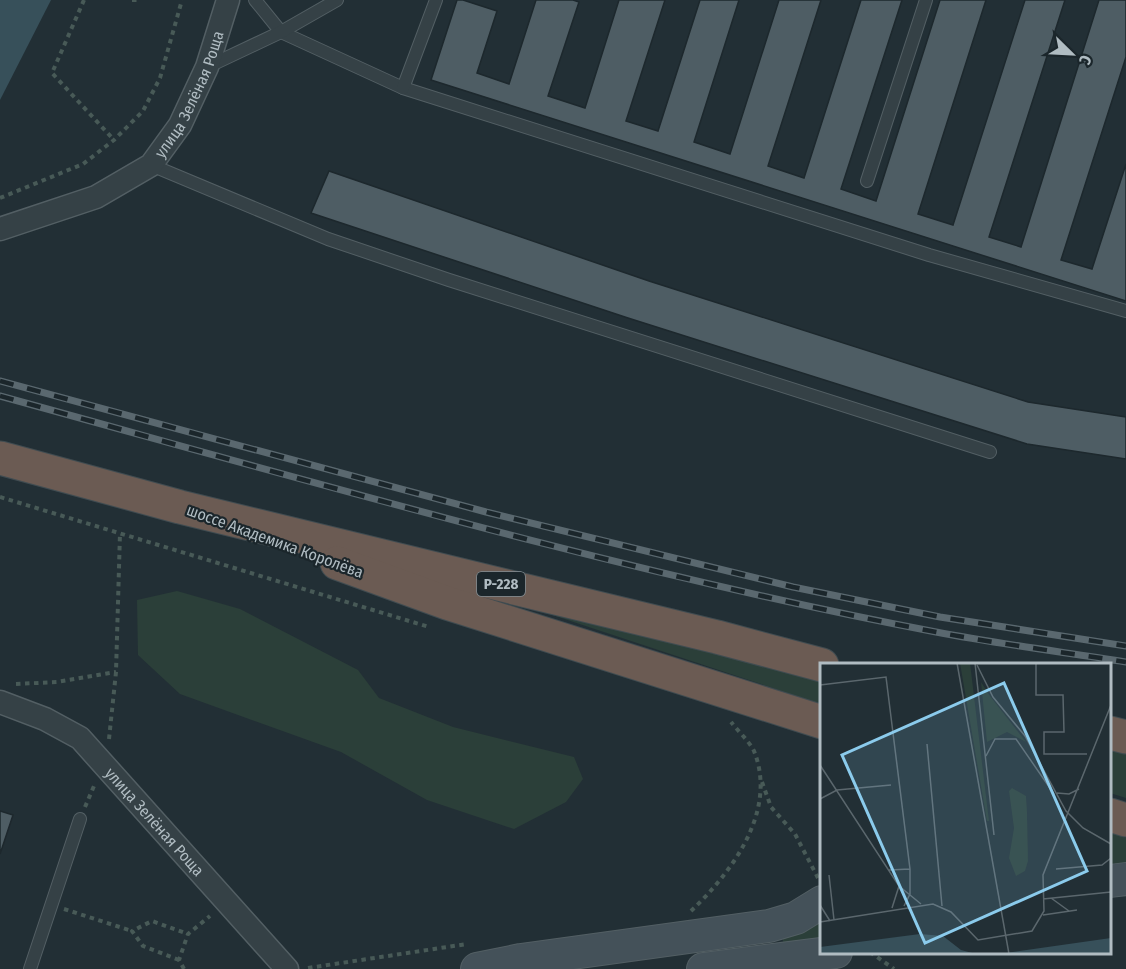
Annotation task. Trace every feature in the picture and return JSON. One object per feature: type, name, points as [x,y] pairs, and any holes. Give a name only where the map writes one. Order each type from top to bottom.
[{"type":"highway","name":"Р-228","points":[[0,458],[180,507]]},
{"type":"highway","name":"шоссе Академика Королёва","points":[[180,507],[717,637],[820,664]]},
{"type":"highway","name":"шоссе Академика Королёва","points":[[180,507],[447,603],[820,721]]},
{"type":"highway","points":[[1111,733],[1126,737]]},
{"type":"highway","points":[[1111,815],[1126,820]]},
{"type":"main road","points":[[786,710],[820,732]]},
{"type":"main road","points":[[1111,881],[1126,879]]},
{"type":"main road","points":[[476,956],[521,960],[769,926],[796,918],[820,903]]},
{"type":"main road","points":[[703,969],[820,954]]},
{"type":"street","name":"улица Зелёная Роща","points":[[0,229],[96,197],[151,165],[180,125],[207,67],[228,0]]},
{"type":"street","name":"улица Зелёная Роща","points":[[6,693],[45,719],[81,738],[287,969]]},
{"type":"lane","points":[[255,0],[281,32],[403,88],[929,255],[1126,311]]},
{"type":"lane","points":[[207,67],[281,32],[337,0]]},
{"type":"lane","points":[[403,88],[436,0]]},
{"type":"lane","points":[[867,181],[926,0]]},
{"type":"lane","points":[[151,165],[328,239],[438,277],[990,452]]},
{"type":"lane","points":[[30,969],[80,819]]},
{"type":"path","points":[[84,0],[52,73],[114,141]]},
{"type":"path","points":[[132,0],[141,0]]},
{"type":"path","points":[[0,198],[82,164],[114,141],[143,111],[160,78],[182,0]]},
{"type":"path","points":[[0,497],[431,628]]},
{"type":"path","points":[[80,819],[104,763],[108,746],[116,672],[120,533]]},
{"type":"path","points":[[6,693],[116,672]]},
{"type":"path","points":[[728,719],[753,750],[771,807],[795,834],[820,882]]},
{"type":"path","points":[[689,912],[710,893],[736,861],[757,814],[762,782]]},
{"type":"path","points":[[51,905],[132,931],[143,946],[179,960],[184,969]]},
{"type":"path","points":[[179,960],[188,933],[210,916]]},
{"type":"path","points":[[132,931],[152,921],[188,933]]},
{"type":"path","points":[[873,954],[894,969]]},
{"type":"path","points":[[298,969],[476,956]]},
{"type":"green space","points":[[471,588],[820,678],[820,704]]},
{"type":"green space","points":[[177,591],[240,609],[358,670],[379,698],[453,727],[574,757],[583,779],[566,802],[514,829],[427,800],[341,752],[180,694],[138,655],[137,600]]},
{"type":"green space","points":[[1111,747],[1126,750],[1126,798],[1111,793]]},
{"type":"green space","points":[[1111,832],[1126,838],[1126,865],[1111,867]]},
{"type":"green space","points":[[820,922],[820,942],[783,947],[783,937]]},
{"type":"water","points":[[0,0],[51,0],[0,100]]},
{"type":"building","points":[[457,0],[497,11],[477,73],[509,84],[536,0],[579,2],[548,96],[585,108],[619,0],[665,0],[626,121],[658,131],[700,0],[739,0],[694,142],[730,154],[779,0],[821,0],[768,166],[804,178],[861,0],[902,0],[841,189],[876,201],[940,0],[986,0],[918,214],[953,225],[1025,0],[1065,0],[989,237],[1021,247],[1099,0],[1126,0],[1126,57],[1061,260],[1092,269],[1126,164],[1126,301],[431,80]]},
{"type":"building","points":[[329,171],[649,281],[1028,402],[1126,417],[1126,459],[1027,444],[628,318],[311,213]]},
{"type":"building","points":[[0,811],[13,815],[0,854]]},
{"type":"railway","points":[[0,381],[486,512],[793,587],[940,617],[1126,646]]},
{"type":"railway","points":[[0,396],[349,492],[700,582],[936,632],[1126,662]]}]
